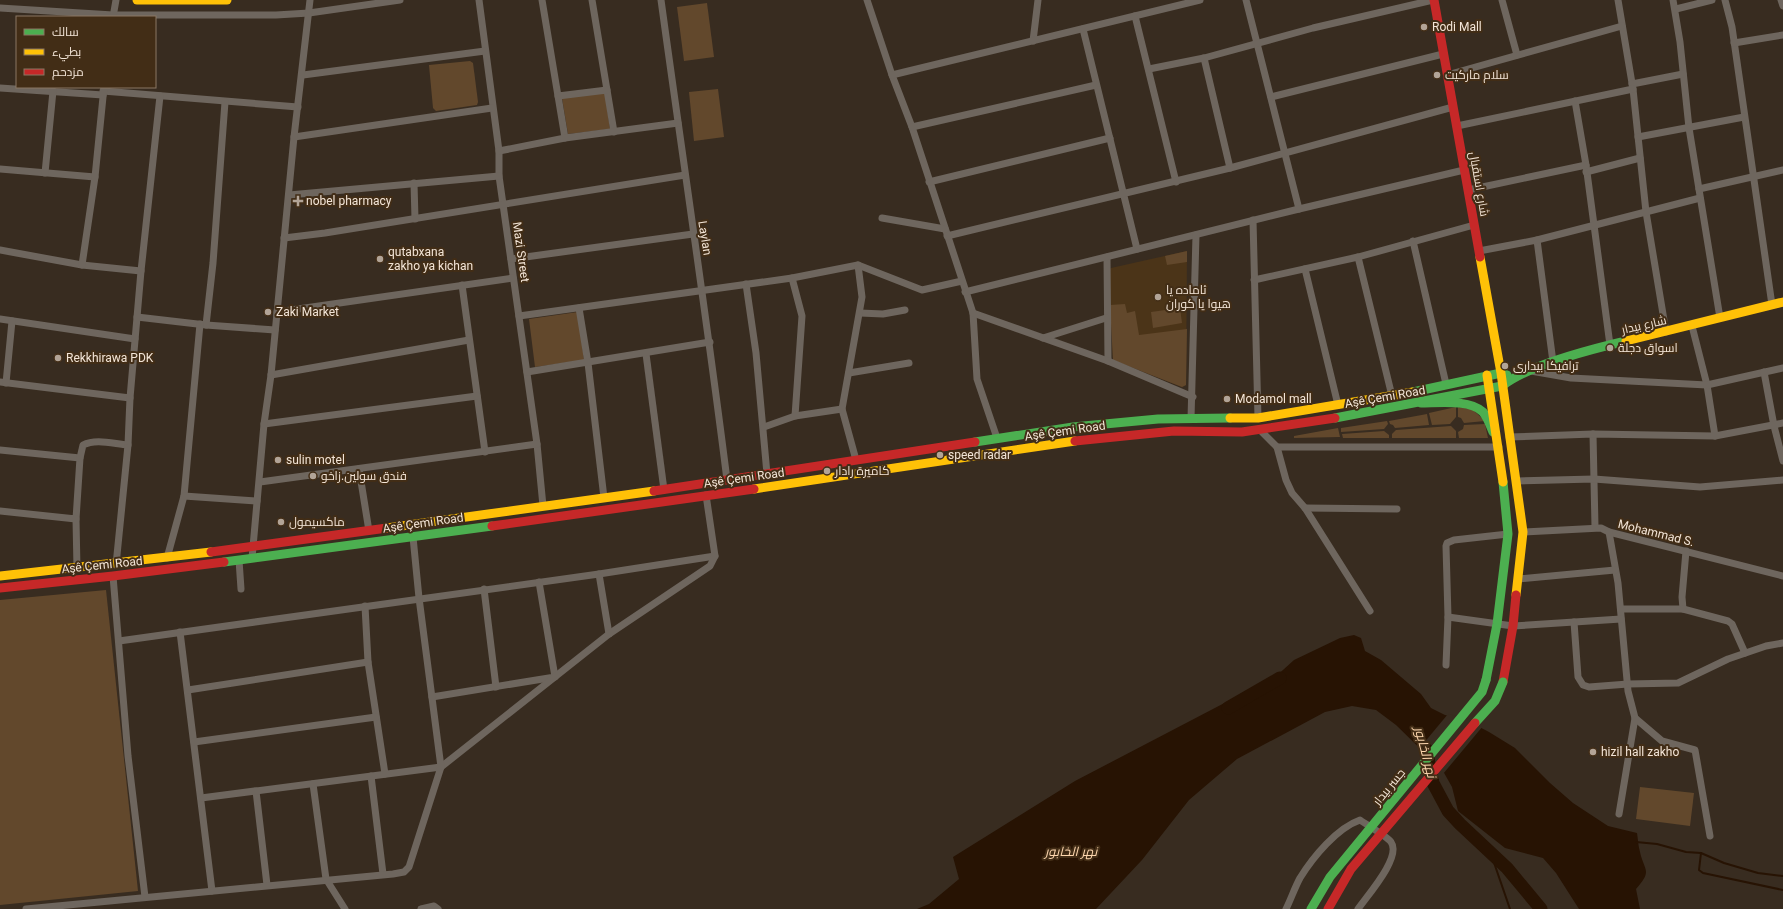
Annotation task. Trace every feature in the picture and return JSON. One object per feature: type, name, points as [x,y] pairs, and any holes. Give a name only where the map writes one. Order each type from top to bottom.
[{"type":"main road","points":[[138,0],[228,0]]},
{"type":"main road","name":"شارع استقبال","points":[[1434,0],[1501,373],[1523,532]]},
{"type":"main road","name":"شارع بيدار","points":[[1502,386],[1513,377],[1553,362],[1610,345],[1692,326],[1783,302]]},
{"type":"main road","points":[[1501,373],[1513,377]]},
{"type":"main road","name":"Aşê Çemi Road","points":[[0,576],[116,565],[664,490],[1072,427],[1150,419],[1258,418],[1392,396],[1501,373]]},
{"type":"main road","points":[[1487,375],[1499,448]]},
{"type":"main road","name":"Aşê Çemi Road","points":[[0,588],[113,576],[413,537],[860,474],[1082,440],[1174,432],[1242,432],[1260,430],[1421,403],[1502,386]]},
{"type":"main road","points":[[1421,403],[1459,404],[1471,406],[1480,410],[1491,428],[1499,448]]},
{"type":"main road","name":"جسر بيدار","points":[[1311,909],[1330,877],[1482,692],[1486,680],[1497,624],[1508,534],[1499,448]]},
{"type":"main road","name":"جسر بيدار","points":[[1328,909],[1351,869],[1495,701],[1504,682],[1513,626],[1523,532]]},
{"type":"street","points":[[113,16],[116,0]]},
{"type":"street","points":[[252,558],[264,424],[271,375],[294,138],[303,75],[310,0]]},
{"type":"street","points":[[0,8],[113,16],[309,13],[400,0]]},
{"type":"street","name":"Mazi Street","points":[[479,0],[492,108],[499,151],[499,176],[537,444],[543,506]]},
{"type":"street","points":[[542,0],[564,138]]},
{"type":"street","points":[[592,0],[614,132]]},
{"type":"street","name":"Laylan","points":[[662,0],[693,234],[703,290],[727,480]]},
{"type":"street","points":[[867,0],[912,127],[973,313],[977,379],[997,438]]},
{"type":"street","points":[[1033,41],[1038,0]]},
{"type":"street","points":[[892,74],[1033,41],[1196,0]]},
{"type":"street","points":[[1246,0],[1299,209]]},
{"type":"street","points":[[1149,69],[1204,58],[1313,28],[1434,0]]},
{"type":"street","points":[[1502,0],[1517,56]]},
{"type":"street","points":[[1618,0],[1633,86],[1646,212],[1666,332]]},
{"type":"street","points":[[1673,0],[1676,9],[1689,128],[1720,318]]},
{"type":"street","points":[[1676,9],[1712,0]]},
{"type":"street","points":[[1726,0],[1734,43],[1772,305]]},
{"type":"street","points":[[1782,0],[1783,6]]},
{"type":"street","points":[[1135,16],[1176,182]]},
{"type":"street","points":[[1447,75],[1622,26]]},
{"type":"street","points":[[1082,29],[1137,249]]},
{"type":"street","points":[[1734,43],[1783,35]]},
{"type":"street","points":[[303,75],[485,51]]},
{"type":"street","points":[[1271,97],[1443,54]]},
{"type":"street","points":[[1204,58],[1230,168]]},
{"type":"street","points":[[1457,126],[1575,102],[1683,74]]},
{"type":"street","points":[[912,127],[1096,85]]},
{"type":"street","points":[[0,88],[53,91],[103,91],[298,107]]},
{"type":"street","points":[[558,96],[607,90]]},
{"type":"street","points":[[45,173],[53,91]]},
{"type":"street","points":[[82,265],[95,177],[103,91]]},
{"type":"street","points":[[116,565],[128,445],[130,398],[141,271],[160,96]]},
{"type":"street","points":[[167,558],[184,496],[203,325],[213,263],[225,102]]},
{"type":"street","points":[[1575,102],[1586,169],[1610,345]]},
{"type":"street","points":[[294,138],[492,108]]},
{"type":"street","points":[[882,218],[946,232],[1123,195],[1453,108]]},
{"type":"street","points":[[1638,137],[1744,117]]},
{"type":"street","points":[[499,151],[564,138],[678,123]]},
{"type":"street","points":[[929,182],[1110,138]]},
{"type":"street","points":[[1468,190],[1640,158]]},
{"type":"street","points":[[0,169],[95,177]]},
{"type":"street","points":[[965,292],[1253,220],[1464,170]]},
{"type":"street","points":[[1699,190],[1783,170]]},
{"type":"street","points":[[284,238],[415,219],[685,175]]},
{"type":"street","points":[[289,195],[499,176]]},
{"type":"street","points":[[414,183],[415,219]]},
{"type":"street","points":[[1479,251],[1537,240],[1700,198]]},
{"type":"street","points":[[1253,220],[1258,418]]},
{"type":"street","points":[[1254,280],[1358,256],[1474,225]]},
{"type":"street","points":[[511,259],[693,234]]},
{"type":"street","points":[[1191,419],[1193,397],[1196,235]]},
{"type":"street","points":[[1537,240],[1553,362]]},
{"type":"street","points":[[1413,241],[1446,384]]},
{"type":"street","points":[[0,250],[82,265],[141,271]]},
{"type":"street","points":[[1358,256],[1392,396]]},
{"type":"street","points":[[1107,257],[1106,318],[1108,361]]},
{"type":"street","points":[[519,316],[792,278],[858,265],[922,290],[962,280]]},
{"type":"street","points":[[856,460],[842,409],[862,297],[858,265]]},
{"type":"street","points":[[1305,269],[1338,405]]},
{"type":"street","points":[[276,318],[278,312],[514,278]]},
{"type":"street","points":[[792,278],[802,316],[795,416]]},
{"type":"street","points":[[746,284],[764,427],[767,474]]},
{"type":"street","points":[[462,285],[485,452]]},
{"type":"street","points":[[579,308],[588,363],[604,498]]},
{"type":"street","points":[[860,313],[883,314],[905,310]]},
{"type":"street","points":[[973,313],[1108,361],[1193,397]]},
{"type":"street","points":[[137,318],[203,325],[275,330]]},
{"type":"street","points":[[1043,338],[1106,318]]},
{"type":"street","points":[[0,319],[135,339]]},
{"type":"street","points":[[12,321],[3,382],[130,398]]},
{"type":"street","points":[[1692,326],[1707,385],[1715,436]]},
{"type":"street","points":[[271,375],[470,340]]},
{"type":"street","points":[[527,372],[646,354],[710,342]]},
{"type":"street","points":[[646,354],[664,490]]},
{"type":"street","points":[[849,372],[909,363]]},
{"type":"street","points":[[1529,370],[1571,378],[1707,385],[1783,368]]},
{"type":"street","points":[[1764,372],[1774,426],[1783,461]]},
{"type":"street","points":[[264,424],[477,396]]},
{"type":"street","points":[[764,427],[795,416],[842,409]]},
{"type":"street","points":[[1509,437],[1593,434],[1715,436],[1774,426],[1783,423]]},
{"type":"street","points":[[1260,430],[1277,447],[1286,480],[1292,493],[1305,508],[1370,611]]},
{"type":"street","points":[[1593,434],[1595,527]]},
{"type":"street","points":[[77,569],[76,519],[80,458],[83,445],[88,442],[96,442],[128,445]]},
{"type":"street","points":[[260,482],[537,444]]},
{"type":"street","points":[[1277,447],[1499,448]]},
{"type":"street","points":[[0,450],[80,458]]},
{"type":"street","points":[[359,469],[369,531]]},
{"type":"street","points":[[1516,481],[1594,479],[1700,487],[1783,480]]},
{"type":"street","points":[[201,798],[441,767],[609,634],[707,569],[715,556],[706,495]]},
{"type":"street","points":[[184,496],[257,501]]},
{"type":"street","points":[[1305,508],[1398,509]]},
{"type":"street","points":[[0,511],[76,519]]},
{"type":"street","name":"Mohammad S.","points":[[1523,532],[1595,527],[1601,528],[1609,532],[1783,576]]},
{"type":"street","points":[[1609,532],[1620,609],[1628,684],[1635,718],[1619,814]]},
{"type":"street","points":[[1446,665],[1448,617],[1447,543],[1454,540],[1508,534]]},
{"type":"street","points":[[26,909],[69,907],[212,890],[404,872],[410,867],[441,767],[419,598],[413,537]]},
{"type":"street","points":[[1683,609],[1682,597],[1686,551]]},
{"type":"street","points":[[118,641],[599,574],[715,556]]},
{"type":"street","points":[[239,560],[242,589]]},
{"type":"street","points":[[1518,580],[1615,570]]},
{"type":"street","points":[[599,574],[609,634]]},
{"type":"street","points":[[113,576],[128,756],[145,897]]},
{"type":"street","points":[[539,582],[555,677]]},
{"type":"street","points":[[484,589],[496,687]]},
{"type":"street","points":[[365,606],[368,662],[385,774]]},
{"type":"street","points":[[1620,609],[1683,609],[1728,621],[1732,624],[1745,653]]},
{"type":"street","points":[[1448,617],[1513,626],[1621,619]]},
{"type":"street","points":[[1574,622],[1578,677],[1583,685],[1589,687],[1628,684],[1678,683],[1728,659],[1783,643]]},
{"type":"street","points":[[180,632],[212,890]]},
{"type":"street","points":[[188,690],[368,662]]},
{"type":"street","points":[[432,697],[555,677]]},
{"type":"street","points":[[194,742],[376,717]]},
{"type":"street","points":[[1635,718],[1662,741],[1695,750],[1710,836]]},
{"type":"street","points":[[371,776],[383,874]]},
{"type":"street","points":[[312,784],[326,879],[345,909]]},
{"type":"street","points":[[256,791],[268,885]]},
{"type":"street","points":[[1286,909],[1300,878],[1320,851],[1350,824],[1360,820],[1391,841],[1394,849],[1391,862],[1358,909]]},
{"type":"street","points":[[421,909],[434,906],[438,909]]},
{"type":"shaded area","points":[[707,3],[714,57],[684,61],[677,7]]},
{"type":"shaded area","points":[[470,61],[473,63],[478,102],[477,105],[436,111],[433,108],[429,65]]},
{"type":"shaded area","points":[[718,89],[724,137],[694,141],[689,92]]},
{"type":"shaded area","points":[[605,93],[610,129],[568,134],[562,98]]},
{"type":"shaded area","points":[[1187,251],[1186,385],[1182,387],[1113,360],[1109,271],[1111,268]]},
{"type":"shaded area","points":[[1187,251],[1187,262],[1167,265],[1165,256]]},
{"type":"shaded area","points":[[1125,304],[1127,313],[1135,311],[1139,335],[1187,329],[1186,385],[1182,387],[1113,360],[1110,305]]},
{"type":"shaded area","points":[[1180,308],[1182,323],[1153,328],[1151,312]]},
{"type":"shaded area","points":[[578,312],[584,360],[535,367],[529,319]]},
{"type":"shaded area","points":[[1456,407],[1456,417],[1450,424],[1432,425],[1429,413]]},
{"type":"shaded area","points":[[1458,407],[1472,409],[1485,421],[1464,423],[1461,418],[1458,417]]},
{"type":"shaded area","points":[[1427,414],[1429,425],[1395,428],[1389,421]]},
{"type":"shaded area","points":[[1387,421],[1388,424],[1384,429],[1341,432],[1341,428]]},
{"type":"shaded area","points":[[1485,424],[1488,438],[1459,438],[1458,432],[1463,429],[1464,425]]},
{"type":"shaded area","points":[[1451,426],[1456,431],[1456,438],[1392,438],[1392,434],[1396,430]]},
{"type":"shaded area","points":[[1338,428],[1340,437],[1294,438],[1294,436]]},
{"type":"shaded area","points":[[1384,431],[1389,435],[1389,438],[1343,438],[1342,434]]},
{"type":"shaded area","points":[[106,590],[138,891],[0,905],[0,600]]},
{"type":"shaded area","points":[[1640,787],[1694,793],[1690,826],[1636,819]]},
{"type":"water","name":"نهر الخابور","points":[[1354,635],[1361,638],[1365,651],[1381,660],[1421,694],[1431,708],[1445,715],[1466,720],[1489,732],[1515,748],[1550,783],[1573,803],[1608,826],[1637,833],[1639,849],[1646,870],[1644,878],[1636,889],[1640,909],[1579,909],[1556,873],[1543,858],[1505,848],[1458,811],[1452,787],[1443,771],[1396,725],[1376,710],[1352,706],[1325,712],[1237,759],[1189,800],[1142,860],[1096,909],[917,909],[929,904],[959,879],[953,857],[1075,781],[1234,698],[1250,700],[1294,660],[1340,638]]},
{"type":"pier","points":[[1448,714],[1467,718],[1483,726],[1443,774],[1418,750]]},
{"type":"waterway","name":"نهر الخابور","points":[[1228,708],[1280,678]]},
{"type":"waterway","name":"نهر الخابور","points":[[1426,749],[1433,783],[1448,811],[1507,868],[1541,909]]},
{"type":"waterway","points":[[1636,842],[1657,844],[1686,852],[1701,853],[1724,863],[1758,873],[1783,876]]},
{"type":"waterway","points":[[1490,851],[1510,909]]},
{"type":"waterway","points":[[1701,853],[1699,870],[1703,873],[1783,890]]},
{"type":"traffic: fast","points":[[1335,418],[1502,386],[1513,378],[1544,365],[1579,353],[1626,341]]},
{"type":"traffic: fast","points":[[1413,392],[1501,373],[1507,375]]},
{"type":"traffic: fast","points":[[1421,403],[1445,402],[1470,405],[1485,414],[1493,432]]},
{"type":"traffic: fast","points":[[975,442],[1073,427],[1158,419],[1230,418]]},
{"type":"traffic: fast","points":[[1486,680],[1497,624],[1508,534],[1503,482]]},
{"type":"traffic: fast","points":[[224,562],[492,526]]},
{"type":"traffic: fast","points":[[1311,909],[1330,877],[1482,692],[1486,680]]},
{"type":"traffic: fast","points":[[1475,723],[1495,701],[1503,682]]},
{"type":"traffic: slow","points":[[137,0],[227,0]]},
{"type":"traffic: slow","points":[[1480,257],[1501,373],[1523,532],[1516,595]]},
{"type":"traffic: slow","points":[[1626,341],[1783,302]]},
{"type":"traffic: slow","points":[[1487,375],[1503,482]]},
{"type":"traffic: slow","points":[[1230,418],[1258,418],[1413,392]]},
{"type":"traffic: slow","points":[[754,489],[1075,441]]},
{"type":"traffic: slow","points":[[387,528],[654,491]]},
{"type":"traffic: slow","points":[[0,576],[211,552]]},
{"type":"traffic: jam","points":[[1434,0],[1480,257]]},
{"type":"traffic: jam","points":[[1075,441],[1174,431],[1242,432],[1335,418]]},
{"type":"traffic: jam","points":[[654,491],[975,442]]},
{"type":"traffic: jam","points":[[492,526],[754,489]]},
{"type":"traffic: jam","points":[[211,552],[387,528]]},
{"type":"traffic: jam","points":[[0,588],[224,562]]},
{"type":"traffic: jam","points":[[1503,682],[1513,626],[1516,595]]},
{"type":"traffic: jam","points":[[1328,909],[1351,869],[1475,723]]},
{"type":"place","name":"Rodi Mall","points":[[1424,27]]},
{"type":"place","name":"سلام ماركيت","points":[[1437,75]]},
{"type":"place","name":"nobel pharmacy","points":[[298,201]]},
{"type":"place","name":"qutabxana zakho ya kichan","points":[[380,259]]},
{"type":"place","name":"ئاماده یا هیوا یا کوران","points":[[1158,297]]},
{"type":"place","name":"Zaki Market","points":[[268,312]]},
{"type":"place","name":"اسواق دجلة","points":[[1610,348]]},
{"type":"place","name":"Rekkhirawa PDK","points":[[58,358]]},
{"type":"place","name":"ترافيكا بيدارى","points":[[1505,366]]},
{"type":"place","name":"Modamol mall","points":[[1227,399]]},
{"type":"place","name":"speed radar","points":[[940,455]]},
{"type":"place","name":"sulin motel","points":[[278,460]]},
{"type":"place","name":"كاميرة رادار","points":[[827,471]]},
{"type":"place","name":"فندق سولين.زاخو","points":[[313,476]]},
{"type":"place","name":"ماكسيمول","points":[[281,522]]},
{"type":"place","name":"hizil hall zakho","points":[[1593,752]]}]
